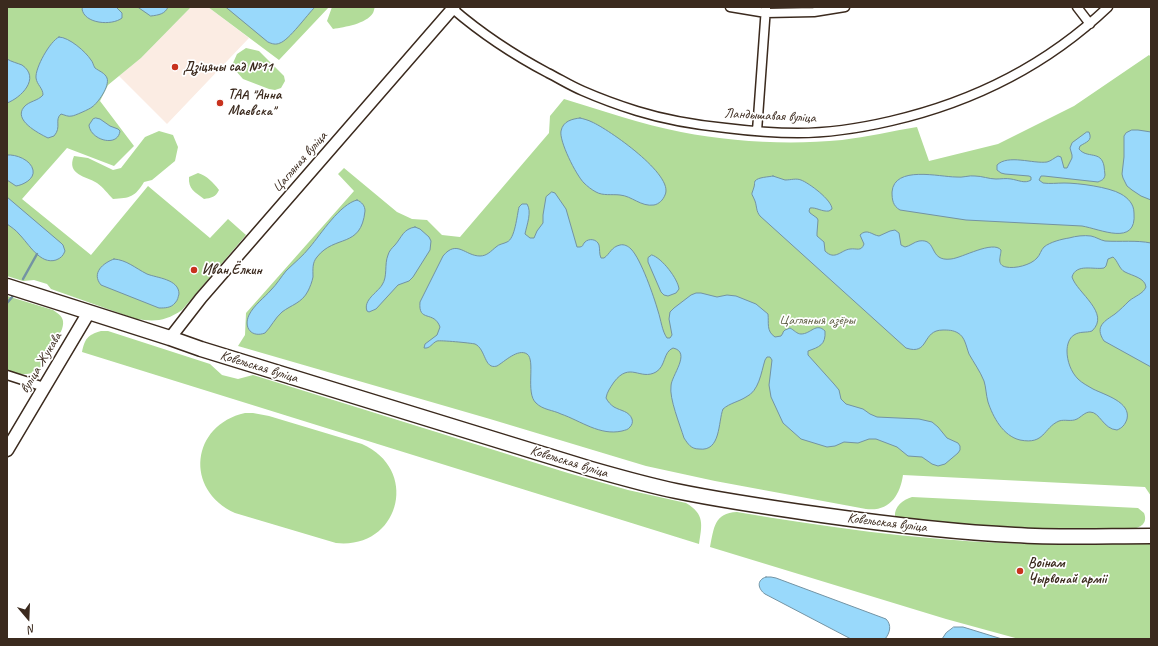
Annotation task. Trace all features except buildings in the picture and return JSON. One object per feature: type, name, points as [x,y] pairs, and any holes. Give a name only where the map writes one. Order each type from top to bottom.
[{"type":"highway","name":"Ковельская вуліца","points":[[7,286],[201,349],[591,469],[676,491],[775,508],[884,524],[1016,535],[1151,536]]},
{"type":"main road","name":"вуліца Жукава","points":[[7,450],[89,312]]},
{"type":"street","points":[[730,7],[814,12],[845,7]]},
{"type":"street","points":[[1077,7],[1090,24]]},
{"type":"street","name":"Ландышавая вуліца","points":[[453,8],[466,20],[514,54],[584,92],[638,111],[675,121],[757,131],[799,133],[867,127],[909,117],[980,92],[1008,78],[1069,41],[1108,7]]},
{"type":"street","name":"Цагляная вуліца","points":[[170,338],[201,298],[453,8]]},
{"type":"street","points":[[757,131],[766,10]]},
{"type":"street","points":[[7,375],[44,387]]},
{"type":"shaded area","name":"Дзіцячы сад №11","points":[[191,7],[208,7],[249,38],[167,124],[119,76],[141,58]]},
{"type":"green space","points":[[7,7],[191,7],[141,58],[108,85],[100,101],[134,146],[114,166],[67,148],[22,199],[91,255],[148,186],[210,238],[228,219],[246,235],[182,310],[176,314],[160,320],[136,319],[51,289],[47,284],[34,280],[23,281],[7,276]]},
{"type":"green space","points":[[208,7],[329,7],[279,60]]},
{"type":"green space","points":[[332,7],[375,7],[370,17],[365,20],[333,29],[327,21]]},
{"type":"green space","points":[[246,48],[259,51],[284,76],[285,81],[281,88],[275,90],[269,89],[243,79],[236,71],[233,63],[237,54]]},
{"type":"green space","name":"Цагляныя азёры","points":[[1149,55],[1151,57],[1151,496],[1145,487],[903,475],[899,490],[892,501],[881,508],[866,509],[715,481],[646,466],[238,346],[245,335],[246,313],[354,191],[338,174],[344,168],[397,212],[412,219],[427,220],[442,235],[460,237],[549,133],[550,116],[564,99],[666,129],[721,138],[761,142],[822,142],[917,127],[929,161],[998,144],[1074,106]]},
{"type":"green space","points":[[159,131],[173,135],[178,147],[175,161],[152,180],[144,182],[138,191],[132,196],[113,199],[99,185],[78,174],[73,167],[72,162],[74,156],[88,158],[113,170],[121,168],[145,137]]},
{"type":"green space","points":[[198,173],[210,180],[219,190],[215,196],[204,199],[193,190],[190,185],[189,177]]},
{"type":"green space","points":[[7,296],[53,310],[62,317],[62,329],[48,358],[39,369],[33,373],[18,374],[7,371]]},
{"type":"green space","points":[[101,331],[108,331],[210,364],[222,375],[238,379],[253,375],[568,473],[628,490],[686,503],[696,511],[701,520],[699,544],[82,352],[87,338]]},
{"type":"green space","points":[[245,413],[269,416],[362,444],[380,456],[392,471],[396,489],[395,506],[387,522],[375,534],[358,542],[336,543],[235,513],[219,503],[207,489],[202,474],[201,459],[205,444],[213,430],[227,420]]},
{"type":"green space","points":[[912,497],[1138,508],[1144,513],[1145,520],[1141,526],[1131,529],[1015,530],[898,519],[895,517],[896,510],[900,504]]},
{"type":"green space","points":[[737,512],[869,532],[936,539],[1039,544],[1151,542],[1151,639],[1019,639],[946,619],[710,547],[714,528],[719,519],[729,513]]},
{"type":"water","points":[[84,7],[116,7],[122,13],[122,18],[117,21],[105,23],[93,21],[84,14],[82,9]]},
{"type":"water","points":[[138,7],[168,7],[161,14],[151,16]]},
{"type":"water","points":[[226,7],[315,7],[284,41],[272,44]]},
{"type":"water","points":[[59,37],[68,39],[89,57],[95,68],[106,76],[107,85],[103,94],[91,108],[72,116],[61,114],[58,119],[56,133],[54,136],[48,138],[28,126],[22,117],[21,112],[26,105],[39,99],[43,95],[36,78],[36,74],[40,62],[51,44]]},
{"type":"water","points":[[7,59],[22,65],[30,76],[27,87],[23,92],[18,97],[7,103]]},
{"type":"water","points":[[96,118],[118,129],[120,131],[118,136],[110,141],[94,135],[89,125],[93,119]]},
{"type":"water","points":[[580,118],[600,126],[625,143],[651,165],[660,176],[665,186],[665,195],[661,202],[654,205],[649,205],[629,197],[602,194],[593,190],[584,183],[569,158],[561,136],[562,128],[566,123]]},
{"type":"water","points":[[1132,130],[1151,132],[1151,200],[1132,190],[1127,186],[1123,178],[1124,136]]},
{"type":"water","points":[[1089,132],[1090,137],[1087,142],[1080,146],[1079,149],[1086,154],[1100,158],[1104,166],[1105,175],[1102,180],[1098,182],[1041,176],[1039,180],[1043,183],[1070,183],[1109,189],[1124,196],[1132,204],[1134,213],[1133,223],[1130,230],[1124,233],[1107,232],[1082,226],[966,220],[900,210],[893,202],[892,192],[895,184],[901,178],[909,175],[919,174],[959,177],[980,176],[993,179],[1009,179],[1026,182],[1031,180],[1031,177],[1001,173],[997,170],[997,165],[1007,160],[1047,162],[1058,156],[1061,157],[1064,168],[1067,168],[1072,158],[1070,148],[1072,143]]},
{"type":"water","points":[[7,155],[23,158],[32,166],[33,173],[28,181],[16,186],[7,180]]},
{"type":"water","points":[[773,176],[785,180],[801,180],[814,188],[831,205],[832,209],[829,211],[810,208],[809,211],[818,220],[817,236],[824,242],[825,251],[832,255],[850,249],[862,248],[864,244],[860,235],[865,232],[879,236],[895,230],[899,233],[901,245],[905,247],[919,241],[925,241],[929,243],[939,257],[944,259],[956,258],[985,248],[997,247],[1001,250],[1000,262],[1006,267],[1023,266],[1031,263],[1047,245],[1056,241],[1074,237],[1093,236],[1105,241],[1134,241],[1151,243],[1151,367],[1104,341],[1100,331],[1100,328],[1104,322],[1143,291],[1146,287],[1143,281],[1123,271],[1113,257],[1108,259],[1104,268],[1086,268],[1077,270],[1072,277],[1091,303],[1098,317],[1097,324],[1092,331],[1072,336],[1068,344],[1067,351],[1070,366],[1073,373],[1081,382],[1116,400],[1125,408],[1127,419],[1124,425],[1117,430],[1112,429],[1096,415],[1090,412],[1075,420],[1059,421],[1043,435],[1034,440],[1028,441],[1014,438],[1004,430],[996,420],[988,402],[984,381],[960,335],[950,330],[936,331],[931,334],[919,349],[914,350],[906,348],[760,216],[752,194],[755,182],[756,180],[764,177]]},
{"type":"water","points":[[552,192],[555,193],[566,209],[577,247],[582,246],[589,240],[595,240],[599,245],[601,258],[604,258],[615,247],[620,245],[629,247],[635,254],[647,278],[667,338],[670,338],[672,335],[669,319],[670,312],[691,295],[701,293],[717,297],[727,295],[736,296],[756,304],[768,314],[769,329],[775,337],[781,336],[785,330],[790,328],[801,334],[805,334],[816,328],[825,331],[825,336],[821,345],[808,351],[808,355],[839,390],[841,399],[846,404],[863,409],[877,417],[919,419],[932,422],[947,438],[958,443],[960,450],[945,464],[938,466],[922,457],[908,456],[897,447],[876,439],[869,439],[858,443],[844,442],[835,446],[827,447],[801,439],[783,423],[771,397],[769,385],[772,360],[770,357],[767,357],[765,360],[759,381],[754,391],[723,409],[717,435],[711,446],[706,449],[696,449],[688,444],[684,438],[673,404],[671,386],[681,359],[681,354],[678,350],[673,348],[670,350],[656,372],[650,374],[625,373],[614,382],[606,398],[613,406],[629,414],[632,421],[629,428],[614,432],[598,430],[545,409],[536,403],[531,392],[531,363],[530,357],[527,354],[515,354],[497,366],[493,366],[487,362],[479,347],[475,344],[437,341],[428,348],[424,348],[425,344],[437,335],[440,327],[434,319],[424,315],[421,312],[420,302],[443,256],[448,251],[457,249],[482,256],[489,253],[498,245],[507,242],[512,236],[519,207],[522,204],[527,204],[529,211],[525,234],[530,238],[534,238],[543,223],[546,197]]},
{"type":"water","points":[[7,197],[63,245],[65,251],[62,257],[50,261],[40,257],[16,231],[7,224]]},
{"type":"water","points":[[357,200],[363,204],[364,207],[365,211],[363,223],[353,236],[332,245],[324,250],[315,259],[312,283],[306,295],[282,312],[265,333],[256,334],[250,331],[247,320],[254,308],[273,288],[286,271],[307,250],[338,213],[344,207]]},
{"type":"water","points":[[415,227],[420,229],[429,237],[431,241],[430,250],[409,281],[398,285],[376,309],[369,312],[367,311],[367,303],[384,282],[389,252],[405,231]]},
{"type":"water","points":[[652,255],[665,264],[673,275],[679,289],[676,293],[668,296],[661,292],[648,262],[648,258]]},
{"type":"water","points":[[114,259],[127,263],[147,274],[172,282],[178,289],[179,294],[176,302],[170,307],[159,308],[101,285],[97,276],[100,269],[106,263]]},
{"type":"water","points":[[766,577],[776,578],[886,619],[890,626],[888,634],[885,639],[851,639],[765,594],[761,590],[759,582]]},
{"type":"water","points":[[954,627],[963,627],[1002,639],[942,639],[946,633]]},
{"type":"waterway","points":[[23,279],[37,254]]},
{"type":"waterway","points":[[7,303],[13,296]]},
{"type":"place","name":"Дзіцячы сад №11","points":[[175,67]]},
{"type":"place","name":"ТАА \"Анна Маевска\"","points":[[220,103]]},
{"type":"place","name":"Иван Ёлкин","points":[[194,270]]},
{"type":"place","name":"Воінам Чырвонай арміі","points":[[1020,571]]}]
